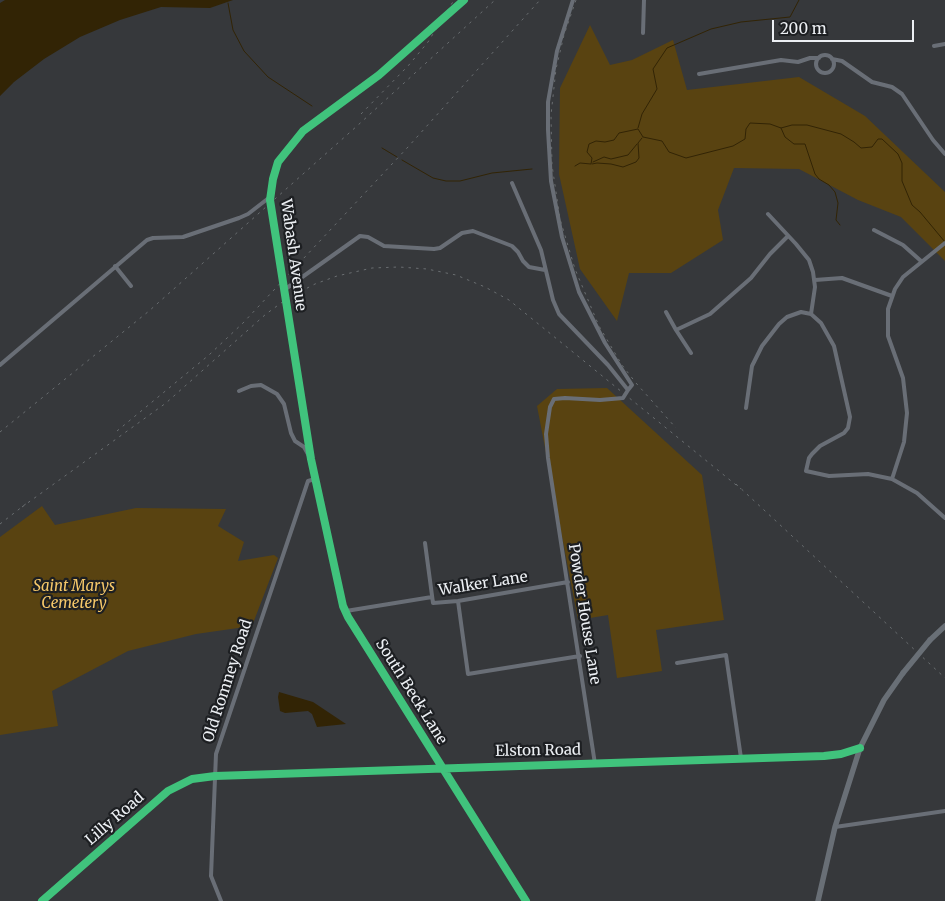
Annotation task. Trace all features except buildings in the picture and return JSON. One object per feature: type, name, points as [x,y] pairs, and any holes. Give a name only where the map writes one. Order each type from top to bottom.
[{"type":"main road","points":[[818,901],[835,826],[860,748],[884,700],[903,672],[930,640],[945,626]]},
{"type":"street","name":"Wabash Avenue","points":[[316,479],[311,459],[270,197],[273,179],[280,158],[303,131],[379,75],[464,0]]},
{"type":"street","points":[[512,183],[538,241],[553,300],[559,314],[608,365],[628,390],[632,384],[605,343],[576,283],[562,237],[551,181],[548,102],[557,51],[573,0]]},
{"type":"street","points":[[643,33],[644,0]]},
{"type":"street","points":[[934,46],[945,44]]},
{"type":"street","points":[[699,74],[781,60],[798,62],[826,56],[832,60],[842,61],[872,82],[892,87],[902,94],[932,140],[945,154]]},
{"type":"street","points":[[819,58],[816,63],[817,68],[824,73],[830,72],[833,68],[832,60]]},
{"type":"street","points":[[0,365],[150,238],[183,237],[239,218],[248,214],[270,197]]},
{"type":"street","points":[[768,214],[809,260],[815,280],[811,314]]},
{"type":"street","points":[[874,230],[904,245],[921,261]]},
{"type":"street","points":[[284,290],[360,236],[368,237],[384,246],[434,249],[440,248],[462,234],[473,231],[512,246],[518,252],[525,265],[545,270]]},
{"type":"street","points":[[676,330],[710,314],[751,278],[770,254],[788,236]]},
{"type":"street","points":[[892,479],[904,442],[907,413],[903,378],[887,331],[887,312],[892,296],[902,277],[943,244]]},
{"type":"street","points":[[115,266],[131,286]]},
{"type":"street","points":[[815,280],[842,278],[892,296]]},
{"type":"street","points":[[666,312],[691,353]]},
{"type":"street","points":[[746,408],[751,373],[758,352],[784,319],[797,313],[811,314],[821,323],[834,346],[850,417],[848,428],[844,433],[824,444],[812,454],[806,471],[829,476],[868,474],[892,479],[917,493],[945,518]]},
{"type":"street","points":[[240,392],[251,386],[261,386],[277,394],[284,404],[291,433],[295,441],[304,447],[311,459]]},
{"type":"street","name":"Powder House Lane","points":[[595,764],[580,656],[548,458],[546,434],[550,406],[554,399],[600,400],[623,398],[628,390]]},
{"type":"street","name":"South Beck Lane","points":[[316,479],[346,611],[526,901]]},
{"type":"street","name":"Old Romney Road","points":[[222,901],[211,876],[216,754],[308,480],[316,479]]},
{"type":"street","name":"Walker Lane","points":[[425,543],[433,603],[458,601],[568,582]]},
{"type":"street","points":[[346,611],[432,597]]},
{"type":"street","points":[[458,601],[468,674],[580,656]]},
{"type":"street","points":[[678,663],[726,656],[741,758]]},
{"type":"street","name":"Elston Road","points":[[215,776],[824,756],[841,754],[860,748]]},
{"type":"street","name":"Lilly Road","points":[[42,901],[168,791],[192,779],[215,776]]},
{"type":"street","points":[[835,826],[945,811]]},
{"type":"green space","points":[[590,25],[610,65],[632,60],[673,40],[687,90],[799,77],[865,116],[945,192],[945,261],[901,217],[858,200],[799,169],[734,168],[718,210],[723,240],[671,273],[629,273],[617,321],[580,269],[559,174],[560,88]]},
{"type":"green space","points":[[607,388],[702,475],[724,620],[656,630],[662,671],[617,678],[608,615],[578,620],[537,406],[557,389]]},
{"type":"green space","name":"Saint Marys Cemetery","points":[[42,506],[55,525],[136,508],[226,509],[218,526],[244,542],[238,561],[274,555],[278,558],[252,626],[196,634],[128,651],[52,691],[58,726],[0,735],[0,537]]},
{"type":"shaded area","points":[[5,0],[233,0],[210,8],[161,7],[120,20],[80,37],[44,59],[14,82],[0,96],[0,3]]},
{"type":"shaded area","points":[[279,692],[313,702],[346,724],[317,727],[312,714],[308,711],[285,713],[280,711]]},
{"type":"waterway","points":[[638,128],[642,114],[657,89],[653,69],[667,48],[711,29],[741,22],[790,17],[799,0]]},
{"type":"waterway","points":[[228,3],[233,30],[244,51],[268,77],[312,106]]},
{"type":"waterway","points":[[575,166],[580,163],[591,164],[592,158],[587,152],[589,144],[596,141],[614,140],[619,133],[638,129],[643,137],[662,141],[669,152],[686,158],[733,146],[745,139],[746,129],[750,123],[770,124],[781,128],[792,125],[807,125],[841,134],[861,148],[872,147],[878,139],[882,139],[898,154],[902,163],[902,181],[912,205],[945,242]]},
{"type":"waterway","points":[[781,128],[785,137],[794,144],[805,144],[815,174],[835,192],[838,203],[836,220],[840,225]]},
{"type":"waterway","points":[[592,164],[611,164],[623,167],[636,162],[639,158],[638,143],[642,138]]},
{"type":"waterway","points":[[593,162],[604,157],[611,159],[628,155],[637,144]]},
{"type":"waterway","points":[[382,148],[397,157]]},
{"type":"waterway","points":[[402,160],[433,178],[446,181],[460,181],[492,173],[532,169]]},
{"type":"railway","points":[[361,114],[408,66],[428,42],[454,0]]},
{"type":"railway","points":[[0,432],[149,311],[495,0]]},
{"type":"railway","points":[[117,431],[209,355],[243,323],[408,147],[540,0]]},
{"type":"railway","points":[[576,0],[564,35],[556,69],[551,115],[552,165],[560,219],[575,269],[599,326],[622,365],[676,428]]},
{"type":"railway","points":[[22,507],[166,403],[266,314],[288,298],[315,284],[337,276],[372,268],[399,267],[427,269],[456,275],[485,287],[509,300],[741,489]]},
{"type":"railway","points":[[736,484],[945,678]]},
{"type":"railway","points":[[0,524],[27,503]]},
{"type":"cycle path","points":[[464,0],[379,75],[303,131],[278,162],[270,200],[311,459],[343,606],[348,617],[526,901]]},
{"type":"cycle path","points":[[42,901],[168,791],[192,779],[215,776],[824,756],[841,754],[860,748]]}]
